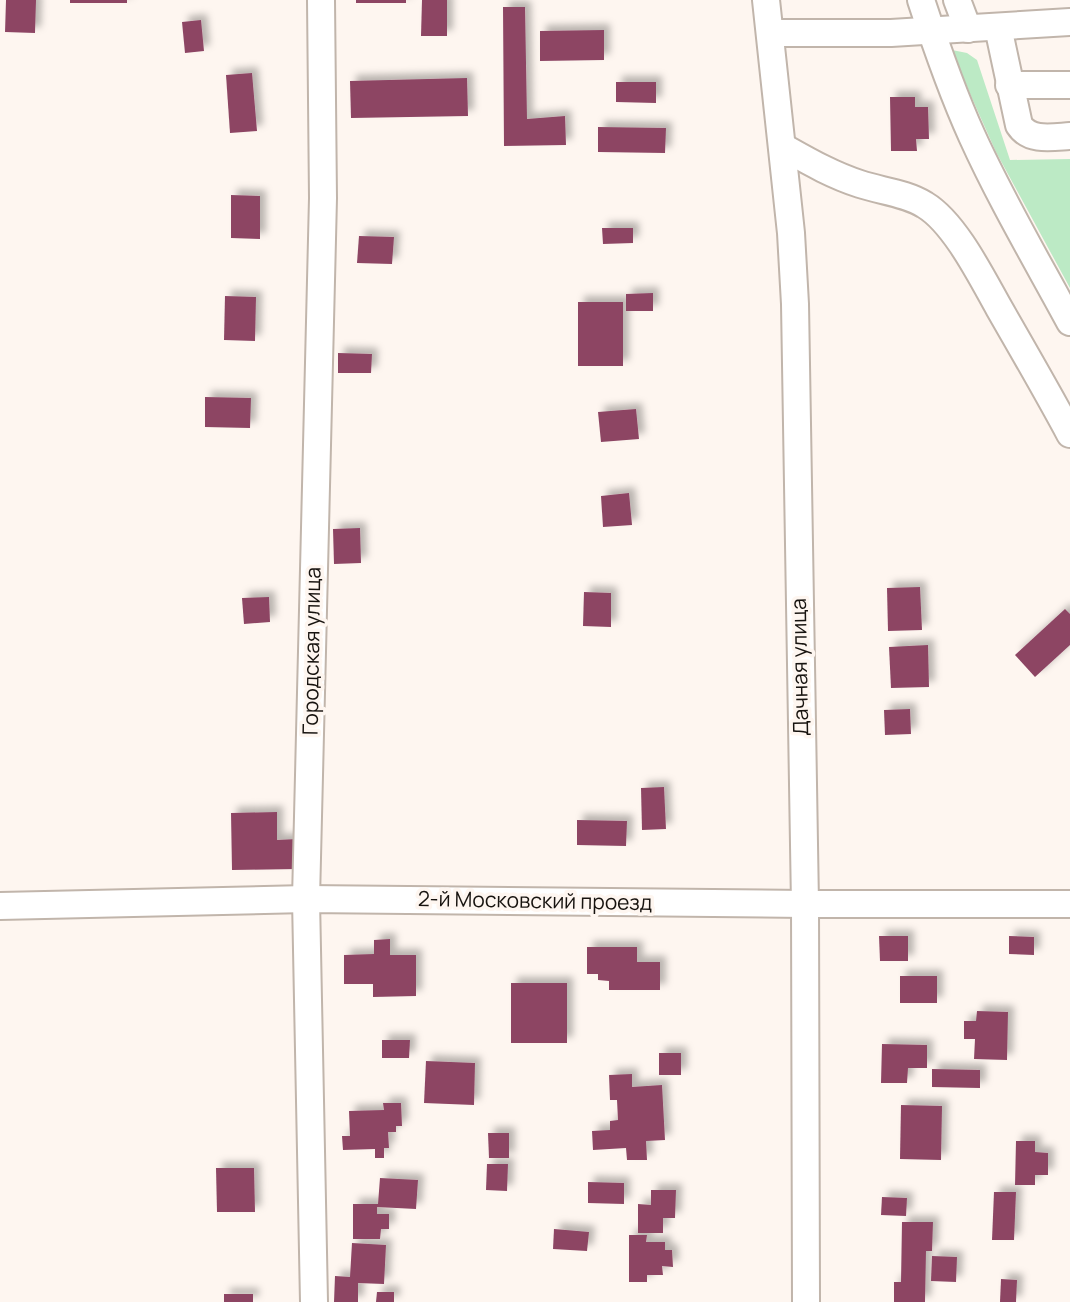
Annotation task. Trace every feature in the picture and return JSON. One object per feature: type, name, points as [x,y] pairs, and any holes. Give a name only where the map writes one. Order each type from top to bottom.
[{"type":"street","name":"Городская улица","points":[[314,1302],[306,899],[323,198],[321,0]]},
{"type":"street","name":"Дачная улица","points":[[766,0],[783,147],[795,304],[805,904],[806,1302]]},
{"type":"street","points":[[921,0],[960,108],[980,154],[1070,322]]},
{"type":"street","points":[[957,0],[968,29]]},
{"type":"street","points":[[770,33],[891,33],[998,27],[1034,12],[1070,22]]},
{"type":"street","points":[[998,27],[1019,125],[1026,133],[1036,137],[1070,136]]},
{"type":"street","points":[[1009,85],[1070,85]]},
{"type":"street","points":[[783,147],[818,167],[847,179],[909,197],[940,216],[982,279],[1070,433]]},
{"type":"street","name":"2-й Московский проезд","points":[[0,906],[306,899],[1070,904]]},
{"type":"green space","points":[[952,50],[967,53],[977,60],[1010,160],[1070,159],[1070,288],[996,152]]},
{"type":"building","points":[[6,0],[36,0],[35,33],[5,32]]},
{"type":"building","points":[[70,0],[127,0],[127,3],[70,3]]},
{"type":"building","points":[[356,0],[406,0],[406,3],[356,3]]},
{"type":"building","points":[[422,0],[447,0],[447,36],[421,36]]},
{"type":"building","points":[[503,7],[525,7],[527,119],[565,116],[566,145],[504,146]]},
{"type":"building","points":[[201,20],[204,51],[185,53],[182,22]]},
{"type":"building","points":[[604,30],[604,60],[540,61],[540,31]]},
{"type":"building","points":[[252,73],[257,131],[230,133],[226,75]]},
{"type":"building","points":[[467,78],[468,116],[351,118],[350,81]]},
{"type":"building","points":[[616,82],[656,82],[656,103],[616,102]]},
{"type":"building","points":[[890,97],[915,97],[915,107],[928,107],[929,139],[916,139],[917,151],[891,151]]},
{"type":"building","points":[[598,127],[666,128],[665,153],[598,152]]},
{"type":"building","points":[[231,195],[260,196],[260,239],[231,238]]},
{"type":"building","points":[[602,228],[633,228],[633,243],[603,244]]},
{"type":"building","points":[[359,236],[394,237],[392,264],[357,263]]},
{"type":"building","points":[[653,293],[653,311],[626,311],[626,294]]},
{"type":"building","points":[[225,296],[256,297],[255,341],[224,340]]},
{"type":"building","points":[[578,302],[623,302],[623,366],[578,366]]},
{"type":"building","points":[[338,353],[372,354],[371,373],[338,373]]},
{"type":"building","points":[[205,397],[251,398],[250,428],[205,427]]},
{"type":"building","points":[[636,409],[639,439],[601,442],[598,412]]},
{"type":"building","points":[[629,493],[632,525],[603,527],[601,496]]},
{"type":"building","points":[[360,528],[361,563],[334,564],[333,529]]},
{"type":"building","points":[[920,587],[922,630],[888,631],[887,588]]},
{"type":"building","points":[[584,592],[611,593],[611,627],[583,626]]},
{"type":"building","points":[[269,597],[270,622],[244,624],[242,598]]},
{"type":"building","points":[[1065,609],[1070,614],[1070,645],[1035,677],[1015,655]]},
{"type":"building","points":[[928,645],[929,687],[891,688],[889,647]]},
{"type":"building","points":[[910,709],[911,734],[885,735],[884,710]]},
{"type":"building","points":[[664,787],[666,829],[642,830],[641,788]]},
{"type":"building","points":[[277,812],[277,840],[297,839],[298,869],[232,870],[231,813]]},
{"type":"building","points":[[577,820],[627,821],[626,846],[577,845]]},
{"type":"building","points":[[879,936],[908,936],[908,961],[880,961]]},
{"type":"building","points":[[1009,936],[1034,937],[1034,955],[1009,954]]},
{"type":"building","points":[[390,939],[390,955],[416,955],[416,996],[373,997],[373,984],[344,984],[344,955],[374,954],[374,940]]},
{"type":"building","points":[[587,947],[637,947],[637,962],[660,962],[660,990],[609,990],[609,981],[598,980],[598,974],[587,974]]},
{"type":"building","points":[[900,976],[937,976],[937,1003],[900,1003]]},
{"type":"building","points":[[511,983],[567,983],[567,1043],[511,1043]]},
{"type":"building","points":[[977,1011],[1008,1012],[1007,1060],[974,1059],[975,1039],[964,1039],[964,1021],[976,1021]]},
{"type":"building","points":[[382,1040],[410,1040],[409,1058],[382,1058]]},
{"type":"building","points":[[882,1044],[927,1045],[927,1068],[908,1068],[907,1083],[881,1083]]},
{"type":"building","points":[[659,1053],[681,1053],[681,1075],[659,1075]]},
{"type":"building","points":[[426,1061],[475,1063],[474,1105],[424,1103]]},
{"type":"building","points":[[932,1069],[980,1070],[980,1088],[932,1087]]},
{"type":"building","points":[[632,1074],[632,1087],[662,1085],[665,1140],[646,1141],[647,1160],[627,1160],[626,1148],[593,1150],[592,1131],[610,1130],[610,1121],[618,1120],[617,1100],[610,1100],[609,1075]]},
{"type":"building","points":[[383,1103],[401,1103],[402,1126],[396,1126],[396,1132],[388,1132],[389,1148],[384,1148],[384,1158],[375,1158],[375,1149],[343,1150],[342,1136],[350,1136],[349,1111],[384,1110]]},
{"type":"building","points":[[901,1105],[942,1106],[941,1160],[900,1159]]},
{"type":"building","points":[[488,1133],[509,1133],[509,1158],[489,1158]]},
{"type":"building","points":[[1016,1141],[1035,1141],[1035,1152],[1048,1153],[1048,1175],[1035,1175],[1035,1185],[1015,1185]]},
{"type":"building","points":[[487,1164],[508,1164],[507,1191],[486,1190]]},
{"type":"building","points":[[216,1168],[254,1168],[255,1212],[217,1212]]},
{"type":"building","points":[[380,1178],[418,1180],[416,1209],[377,1207],[377,1214],[389,1214],[389,1229],[381,1229],[380,1239],[353,1239],[353,1204],[378,1204]]},
{"type":"building","points":[[588,1182],[624,1183],[624,1204],[588,1203]]},
{"type":"building","points":[[651,1190],[676,1190],[675,1218],[663,1218],[663,1233],[638,1233],[638,1204],[651,1205]]},
{"type":"building","points":[[994,1192],[1016,1192],[1014,1240],[992,1240]]},
{"type":"building","points":[[882,1197],[907,1198],[906,1216],[881,1215]]},
{"type":"building","points":[[902,1222],[933,1222],[932,1251],[926,1251],[925,1302],[894,1302],[894,1282],[901,1282]]},
{"type":"building","points":[[554,1229],[589,1232],[587,1251],[553,1249]]},
{"type":"building","points":[[629,1235],[647,1235],[646,1242],[665,1242],[665,1250],[672,1250],[673,1267],[662,1266],[663,1275],[647,1275],[647,1282],[629,1282]]},
{"type":"building","points":[[352,1243],[386,1245],[384,1284],[358,1283],[358,1302],[334,1302],[335,1276],[350,1277]]},
{"type":"building","points":[[932,1256],[957,1257],[956,1282],[931,1281]]},
{"type":"building","points":[[1001,1279],[1017,1280],[1016,1302],[1000,1302]]},
{"type":"building","points":[[377,1292],[394,1292],[394,1302],[376,1302]]},
{"type":"building","points":[[224,1294],[253,1294],[253,1302],[224,1302]]}]
